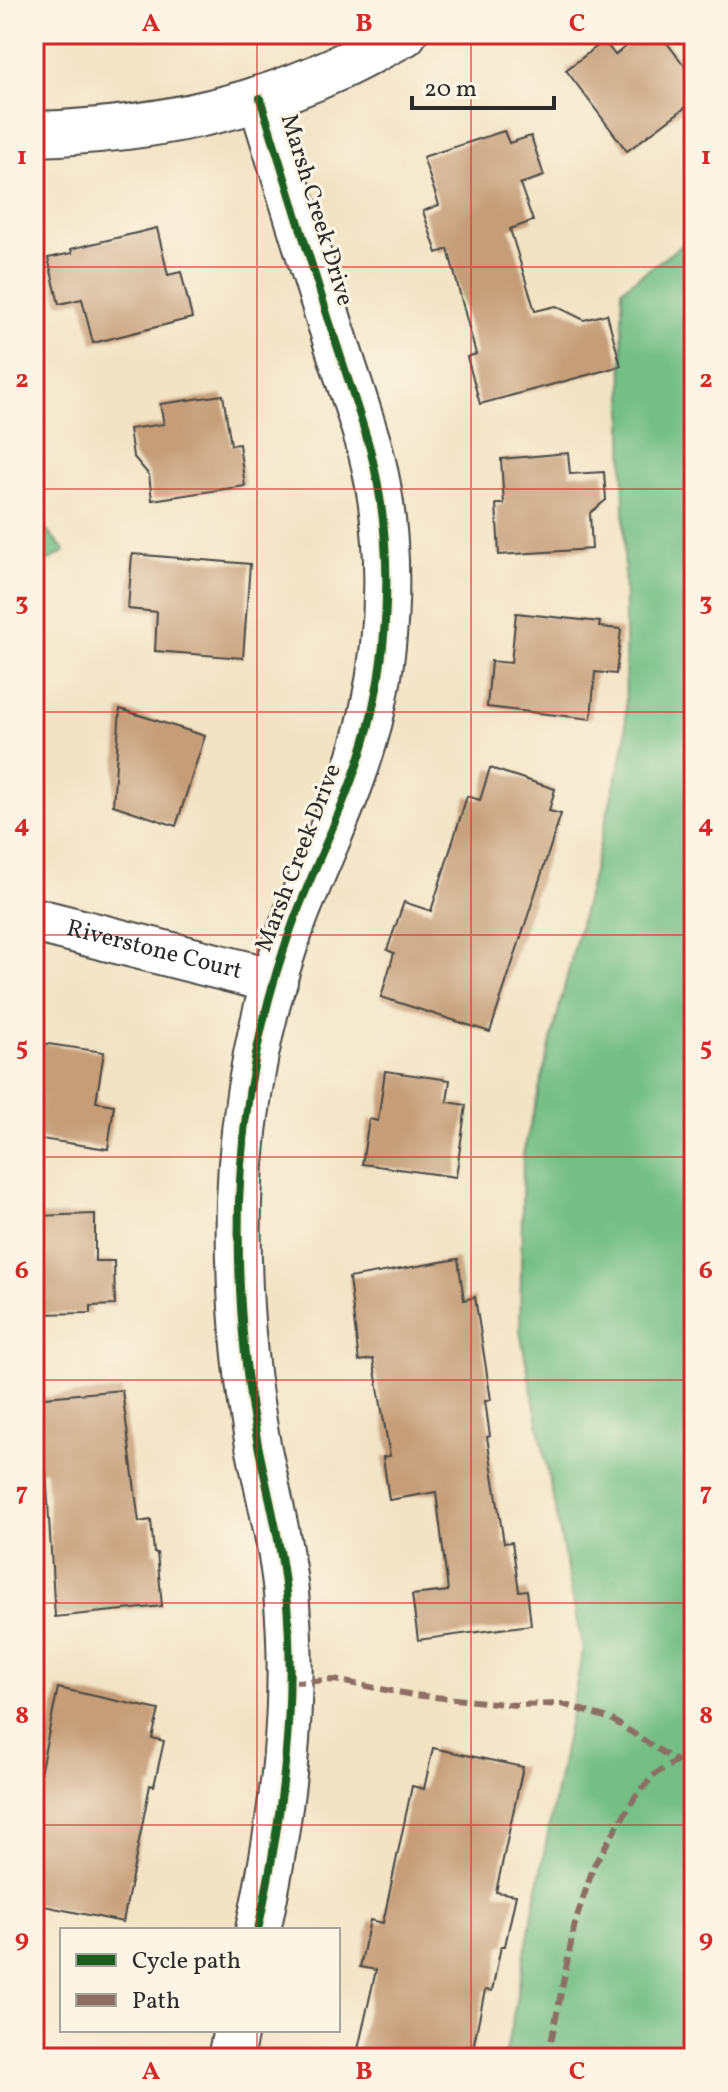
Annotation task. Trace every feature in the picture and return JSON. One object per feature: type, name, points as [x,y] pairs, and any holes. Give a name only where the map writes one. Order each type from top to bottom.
[{"type":"street","points":[[34,134],[95,132],[187,118],[260,98],[337,69],[404,34]]},
{"type":"street","name":"Marsh Creek Drive","points":[[258,1928],[283,1801],[292,1682],[286,1592],[276,1524],[258,1445],[241,1327],[239,1195],[246,1121],[258,1051],[275,981],[295,918],[345,799],[372,713],[385,627],[384,536],[371,453],[260,98]]},
{"type":"street","name":"Riverstone Court","points":[[34,920],[275,981]]},
{"type":"street","points":[[230,2058],[236,2032]]},
{"type":"green space","points":[[694,236],[694,2058],[505,2058],[583,1650],[520,1331],[523,1154],[626,739],[622,289]]},
{"type":"green space","points":[[34,515],[65,551],[34,569]]},
{"type":"building","points":[[641,34],[660,34],[694,78],[694,101],[627,151],[566,70],[604,41],[615,55]]},
{"type":"building","points":[[504,131],[509,143],[531,136],[544,176],[520,184],[533,221],[510,229],[535,311],[556,306],[584,320],[607,314],[621,366],[480,404],[467,357],[476,354],[448,249],[437,253],[423,211],[439,205],[423,157]]},
{"type":"building","points":[[157,228],[168,275],[181,272],[192,318],[93,343],[82,299],[59,304],[48,258],[72,253],[71,249]]},
{"type":"building","points":[[223,395],[231,445],[239,444],[245,486],[152,500],[149,475],[133,456],[129,429],[164,424],[160,404]]},
{"type":"building","points":[[568,453],[570,474],[604,472],[606,500],[590,513],[592,549],[499,555],[496,504],[504,504],[501,459]]},
{"type":"building","points":[[132,554],[250,564],[243,658],[155,651],[157,612],[128,609]]},
{"type":"building","points":[[516,613],[600,622],[599,627],[621,629],[616,674],[595,672],[591,719],[487,707],[491,661],[511,663]]},
{"type":"building","points":[[120,709],[205,736],[176,826],[113,805]]},
{"type":"building","points":[[490,768],[555,789],[549,811],[561,814],[490,1032],[381,997],[394,953],[387,950],[404,902],[431,911],[467,796],[480,800]]},
{"type":"building","points":[[34,1042],[104,1052],[96,1102],[114,1105],[108,1149],[34,1138]]},
{"type":"building","points":[[385,1071],[450,1080],[447,1102],[466,1105],[456,1177],[362,1164],[369,1119],[378,1121]]},
{"type":"building","points":[[95,1214],[95,1261],[114,1261],[115,1305],[91,1306],[91,1313],[34,1314],[34,1216]]},
{"type":"building","points":[[458,1259],[464,1300],[475,1297],[491,1400],[485,1401],[490,1436],[487,1437],[504,1543],[512,1542],[519,1591],[527,1590],[531,1625],[418,1640],[412,1595],[448,1591],[436,1492],[389,1500],[383,1457],[390,1456],[373,1359],[359,1361],[349,1278]]},
{"type":"building","points":[[122,1390],[139,1522],[151,1520],[162,1606],[55,1617],[46,1470],[34,1471],[34,1398]]},
{"type":"building","points":[[58,1688],[159,1710],[152,1738],[164,1741],[154,1786],[150,1785],[123,1922],[34,1904],[34,1802]]},
{"type":"building","points":[[433,1748],[523,1767],[496,1892],[516,1895],[505,1946],[501,1946],[492,1991],[485,1990],[471,2058],[356,2058],[376,1970],[360,1967],[370,1920],[383,1923],[412,1786],[424,1789]]},
{"type":"marked path","points":[[292,1682],[334,1680],[413,1695],[515,1705],[562,1704],[611,1719],[676,1761]]},
{"type":"marked path","points":[[548,2058],[575,1923],[594,1865],[635,1797],[655,1774],[694,1751]]},
{"type":"cycle path","points":[[258,1928],[280,1804],[290,1678],[281,1556],[258,1445],[242,1323],[239,1201],[244,1128],[256,1055],[273,984],[296,915],[348,789],[365,738],[378,680],[386,614],[382,514],[370,449],[260,98]]}]
